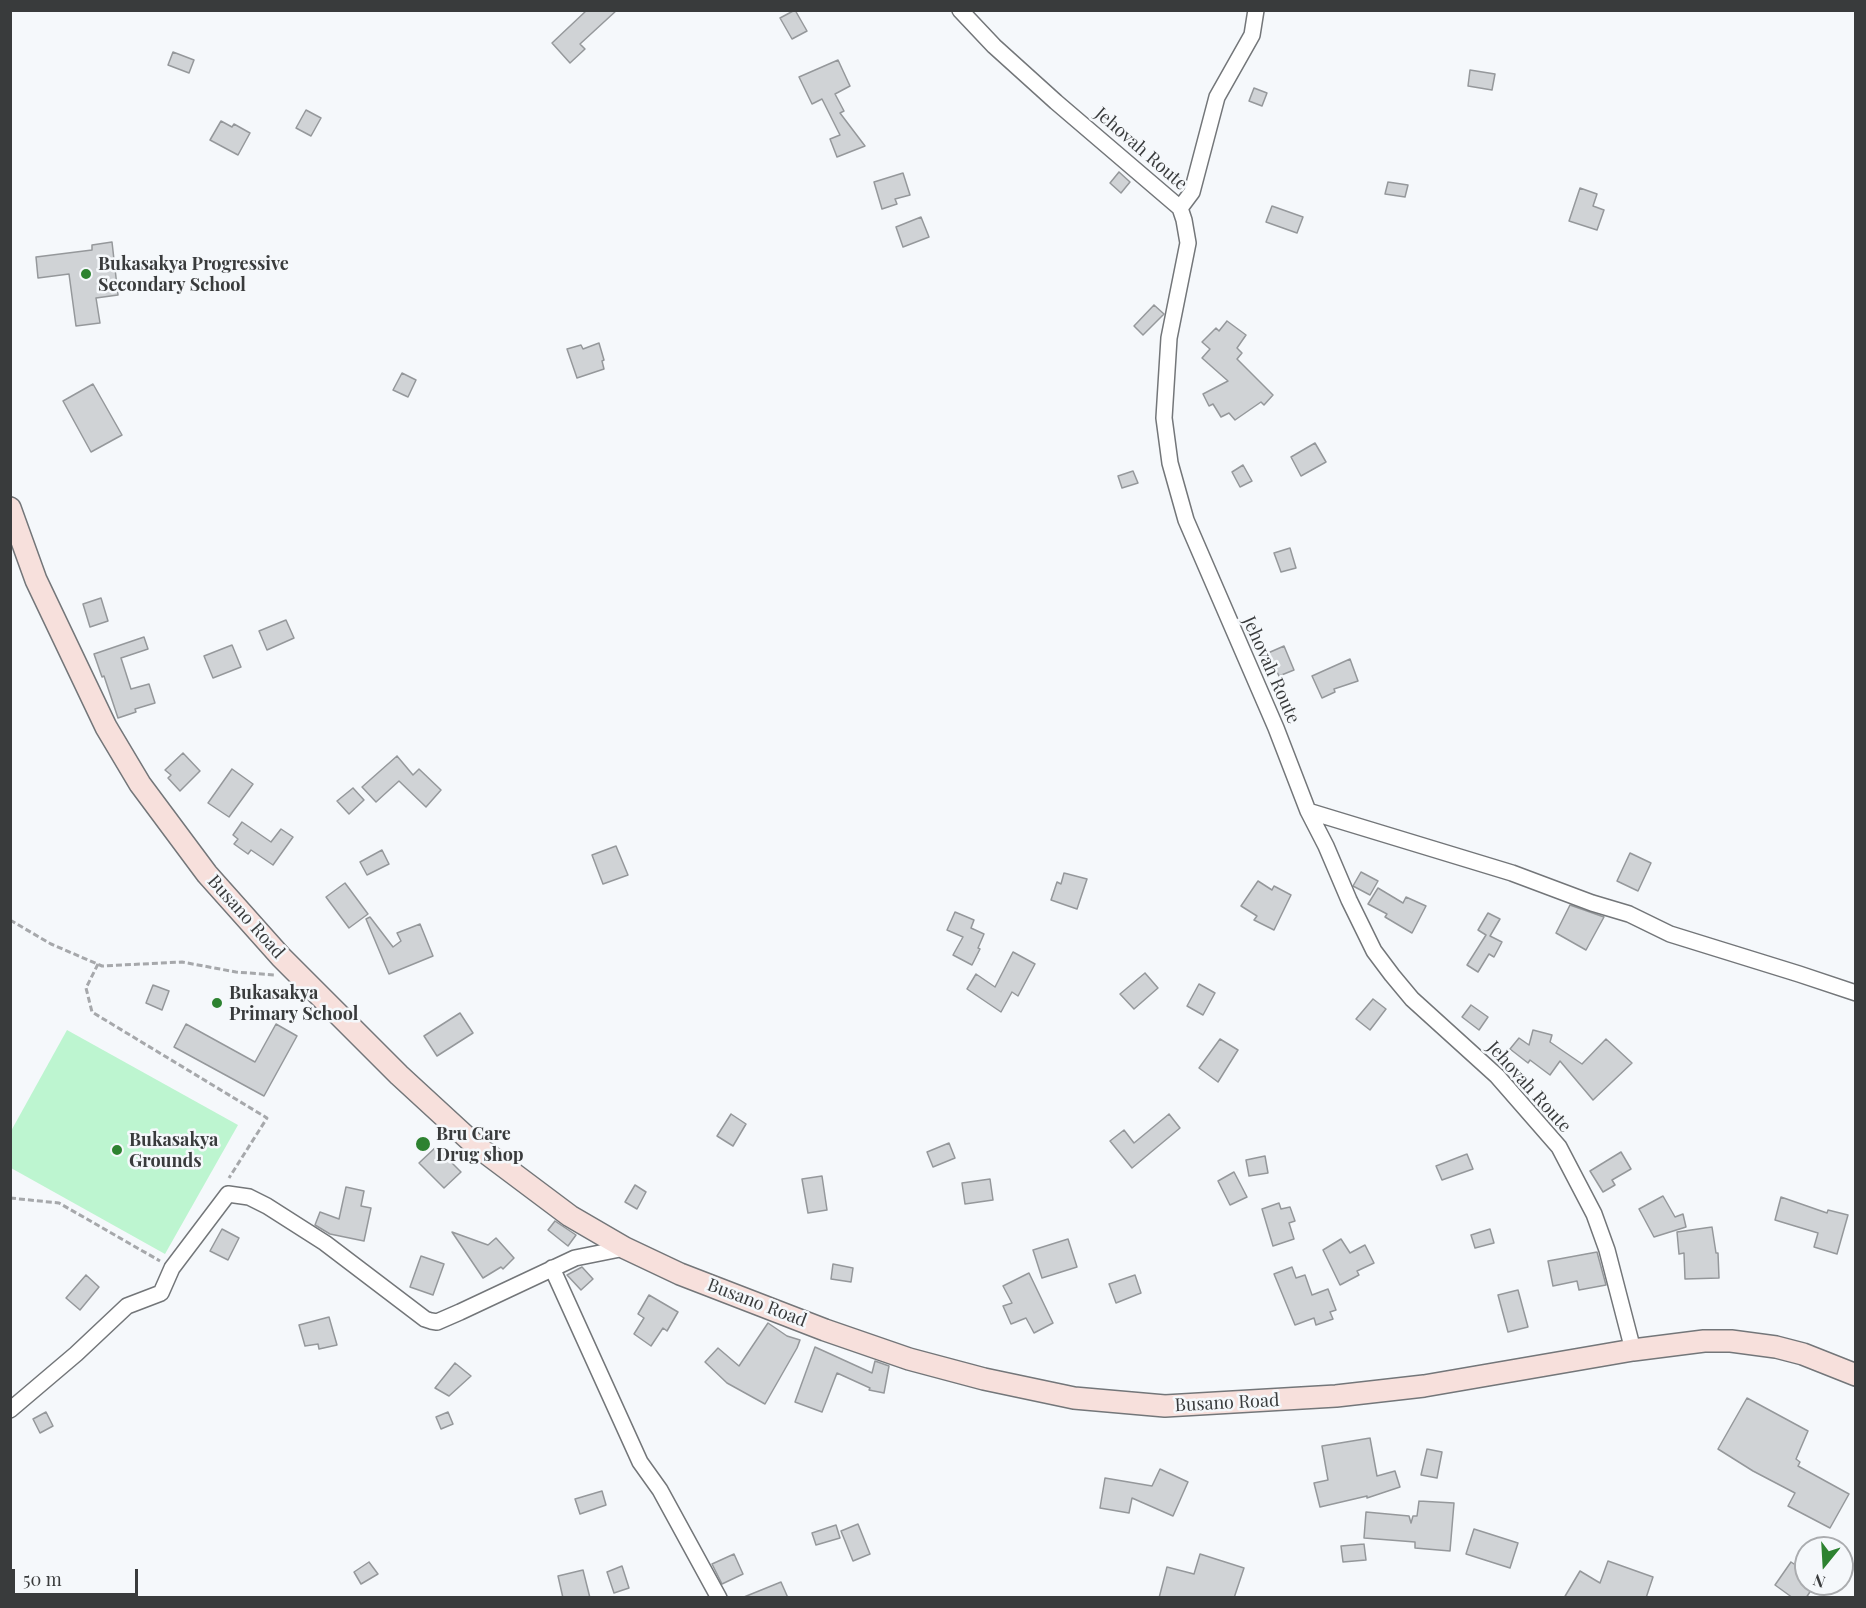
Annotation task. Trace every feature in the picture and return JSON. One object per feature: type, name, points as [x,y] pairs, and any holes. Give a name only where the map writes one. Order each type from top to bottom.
[{"type":"street","name":"Jehovah Route","points":[[960,10],[994,46],[1056,102],[1180,208],[1188,243],[1168,338],[1164,418],[1170,463],[1186,520],[1276,728],[1308,811],[1374,951],[1412,999],[1497,1076],[1559,1148],[1594,1214],[1633,1350]]},
{"type":"street","points":[[1180,208],[1192,192],[1217,97],[1252,35],[1256,10]]},
{"type":"street","name":"Busano Road","points":[[10,508],[36,580],[106,727],[140,784],[207,874],[302,978],[399,1075],[474,1144],[570,1216],[625,1248],[680,1274],[909,1359],[984,1379],[1074,1398],[1165,1406],[1336,1396],[1424,1386],[1633,1350],[1704,1341],[1753,1343],[1803,1354],[1856,1375]]},
{"type":"street","points":[[1308,811],[1512,873],[1592,903],[1629,914],[1670,934],[1856,993]]},
{"type":"street","points":[[10,1410],[58,1370],[127,1306],[161,1293],[172,1268],[228,1194],[249,1197],[267,1206],[325,1243],[425,1319],[437,1322],[575,1258],[625,1248]]},
{"type":"street","points":[[552,1268],[627,1437],[640,1462],[660,1490],[719,1598]]},
{"type":"path","points":[[10,920],[51,944],[98,964],[122,966],[182,962],[236,972],[302,978]]},
{"type":"path","points":[[98,964],[86,988],[92,1012],[267,1118],[229,1178]]},
{"type":"path","points":[[10,1198],[59,1203],[172,1268]]},
{"type":"green space","name":"Bukasakya Grounds","points":[[67,1030],[238,1125],[165,1254],[11,1168],[11,1131]]},
{"type":"building","points":[[587,10],[617,10],[580,44],[585,49],[570,63],[552,43]]},
{"type":"building","points":[[795,10],[807,31],[792,39],[780,18]]},
{"type":"building","points":[[173,52],[194,60],[189,73],[168,65]]},
{"type":"building","points":[[838,60],[850,86],[835,94],[844,111],[840,113],[865,146],[837,157],[830,139],[840,135],[822,99],[812,104],[799,77]]},
{"type":"building","points":[[1470,70],[1495,74],[1492,90],[1468,86]]},
{"type":"building","points":[[1254,88],[1267,93],[1262,106],[1249,101]]},
{"type":"building","points":[[306,110],[321,118],[311,136],[296,128]]},
{"type":"building","points":[[221,121],[232,127],[234,124],[250,133],[238,155],[210,140]]},
{"type":"building","points":[[1119,172],[1130,182],[1121,193],[1110,183]]},
{"type":"building","points":[[903,173],[910,195],[895,199],[897,204],[882,209],[874,182]]},
{"type":"building","points":[[1388,182],[1408,185],[1405,197],[1385,194]]},
{"type":"building","points":[[1580,188],[1597,194],[1593,206],[1604,210],[1597,230],[1569,221]]},
{"type":"building","points":[[1272,206],[1303,217],[1297,233],[1266,222]]},
{"type":"building","points":[[921,217],[929,237],[903,247],[896,227]]},
{"type":"building","points":[[112,242],[118,295],[96,298],[100,323],[76,326],[69,274],[38,278],[36,257],[92,250],[92,245]]},
{"type":"building","points":[[1154,305],[1164,314],[1143,335],[1134,326]]},
{"type":"building","points":[[1227,321],[1246,335],[1237,348],[1242,353],[1237,359],[1273,395],[1264,405],[1261,402],[1235,420],[1229,413],[1221,417],[1213,404],[1209,406],[1203,394],[1228,381],[1202,358],[1210,349],[1202,342],[1216,328],[1219,331]]},
{"type":"building","points":[[599,343],[604,369],[577,378],[567,349],[581,345],[583,349]]},
{"type":"building","points":[[402,373],[416,380],[408,397],[393,390]]},
{"type":"building","points":[[93,384],[122,435],[91,452],[63,401]]},
{"type":"building","points":[[1315,443],[1326,462],[1301,476],[1291,457]]},
{"type":"building","points":[[1243,465],[1252,481],[1240,487],[1232,472]]},
{"type":"building","points":[[1133,471],[1138,483],[1122,488],[1118,476]]},
{"type":"building","points":[[1290,548],[1296,568],[1281,572],[1274,553]]},
{"type":"building","points":[[101,598],[108,621],[90,627],[83,604]]},
{"type":"building","points":[[286,620],[294,638],[267,650],[259,631]]},
{"type":"building","points":[[144,637],[148,649],[121,658],[131,689],[149,684],[155,703],[135,709],[136,712],[118,718],[94,654]]},
{"type":"building","points":[[232,645],[241,667],[213,678],[204,656]]},
{"type":"building","points":[[1284,646],[1294,670],[1279,676],[1268,653]]},
{"type":"building","points":[[1350,659],[1358,681],[1334,689],[1335,692],[1322,698],[1312,676]]},
{"type":"building","points":[[183,753],[200,771],[180,791],[168,778],[171,775],[165,770]]},
{"type":"building","points":[[397,756],[413,775],[419,769],[441,790],[426,807],[399,781],[376,802],[362,787]]},
{"type":"building","points":[[232,769],[253,784],[229,817],[208,803]]},
{"type":"building","points":[[353,788],[364,800],[349,814],[337,801]]},
{"type":"building","points":[[242,822],[271,842],[281,829],[293,837],[273,865],[251,850],[248,854],[234,844],[238,839],[233,835]]},
{"type":"building","points":[[616,846],[628,875],[603,884],[592,855]]},
{"type":"building","points":[[382,850],[389,864],[367,875],[360,862]]},
{"type":"building","points":[[1630,853],[1651,863],[1638,891],[1617,881]]},
{"type":"building","points":[[1361,872],[1378,881],[1370,895],[1353,886]]},
{"type":"building","points":[[1064,873],[1087,879],[1077,909],[1051,900],[1057,882],[1061,884]]},
{"type":"building","points":[[1258,881],[1272,890],[1274,886],[1291,895],[1274,930],[1254,920],[1257,916],[1241,906]]},
{"type":"building","points":[[345,883],[368,914],[349,928],[326,897]]},
{"type":"building","points":[[1378,888],[1403,903],[1406,897],[1426,906],[1412,933],[1385,917],[1387,914],[1368,904]]},
{"type":"building","points":[[1570,905],[1604,917],[1586,950],[1556,933]]},
{"type":"building","points":[[955,912],[974,920],[971,928],[984,934],[972,965],[953,955],[963,937],[947,930]]},
{"type":"building","points":[[1488,913],[1500,919],[1490,936],[1502,942],[1494,957],[1489,954],[1478,972],[1467,965],[1486,935],[1478,930]]},
{"type":"building","points":[[370,917],[393,947],[401,941],[397,933],[420,924],[433,956],[389,974],[366,919]]},
{"type":"building","points":[[1013,952],[1035,964],[1018,996],[1012,992],[1001,1012],[967,989],[976,974],[995,987]]},
{"type":"building","points":[[1145,973],[1158,988],[1134,1009],[1120,994]]},
{"type":"building","points":[[1199,984],[1215,993],[1203,1015],[1187,1006]]},
{"type":"building","points":[[153,985],[169,991],[162,1010],[146,1003]]},
{"type":"building","points":[[1373,999],[1386,1009],[1370,1030],[1356,1019]]},
{"type":"building","points":[[1471,1005],[1488,1017],[1479,1030],[1462,1017]]},
{"type":"building","points":[[460,1013],[473,1033],[437,1056],[424,1036]]},
{"type":"building","points":[[186,1024],[255,1062],[276,1024],[297,1036],[264,1096],[174,1047]]},
{"type":"building","points":[[1533,1030],[1552,1035],[1550,1042],[1582,1064],[1606,1039],[1632,1063],[1593,1100],[1560,1061],[1550,1075],[1530,1060],[1528,1063],[1510,1049],[1519,1038],[1529,1045]]},
{"type":"building","points":[[1220,1039],[1238,1050],[1218,1082],[1199,1068]]},
{"type":"building","points":[[731,1114],[746,1124],[733,1146],[717,1136]]},
{"type":"building","points":[[1169,1114],[1180,1128],[1132,1168],[1110,1141],[1124,1130],[1134,1143]]},
{"type":"building","points":[[949,1143],[955,1158],[933,1167],[927,1152]]},
{"type":"building","points":[[436,1147],[461,1172],[444,1188],[419,1163]]},
{"type":"building","points":[[1621,1152],[1631,1169],[1612,1180],[1615,1185],[1603,1192],[1590,1171]]},
{"type":"building","points":[[1467,1154],[1473,1169],[1442,1180],[1436,1166]]},
{"type":"building","points":[[1265,1156],[1268,1173],[1249,1176],[1246,1160]]},
{"type":"building","points":[[1234,1172],[1247,1197],[1230,1205],[1218,1181]]},
{"type":"building","points":[[822,1176],[827,1210],[808,1213],[802,1179]]},
{"type":"building","points":[[990,1179],[993,1200],[965,1204],[962,1183]]},
{"type":"building","points":[[635,1185],[646,1192],[637,1209],[625,1202]]},
{"type":"building","points":[[346,1187],[364,1191],[361,1206],[371,1208],[364,1241],[330,1234],[315,1225],[320,1212],[339,1219]]},
{"type":"building","points":[[1663,1196],[1675,1217],[1683,1214],[1686,1227],[1654,1237],[1639,1209]]},
{"type":"building","points":[[1781,1197],[1827,1213],[1828,1210],[1848,1215],[1837,1254],[1814,1247],[1818,1233],[1775,1220]]},
{"type":"building","points":[[1279,1203],[1281,1209],[1290,1207],[1295,1221],[1289,1223],[1294,1239],[1273,1246],[1262,1209]]},
{"type":"building","points":[[555,1221],[576,1235],[568,1246],[548,1230]]},
{"type":"building","points":[[1712,1227],[1716,1253],[1718,1253],[1719,1278],[1685,1279],[1684,1253],[1679,1254],[1677,1232]]},
{"type":"building","points":[[222,1229],[239,1238],[228,1260],[210,1251]]},
{"type":"building","points":[[1490,1229],[1494,1243],[1475,1248],[1471,1235]]},
{"type":"building","points":[[452,1232],[488,1245],[496,1238],[514,1258],[503,1269],[501,1267],[483,1278]]},
{"type":"building","points":[[1068,1239],[1077,1267],[1042,1278],[1033,1250]]},
{"type":"building","points":[[1341,1239],[1350,1253],[1365,1245],[1374,1263],[1357,1271],[1359,1275],[1340,1285],[1323,1250]]},
{"type":"building","points":[[1597,1252],[1606,1285],[1579,1290],[1577,1281],[1553,1286],[1548,1261]]},
{"type":"building","points":[[421,1256],[444,1264],[433,1295],[410,1287]]},
{"type":"building","points":[[833,1264],[853,1268],[851,1282],[831,1279]]},
{"type":"building","points":[[582,1267],[593,1279],[581,1290],[567,1275]]},
{"type":"building","points":[[1292,1267],[1296,1278],[1305,1275],[1312,1295],[1328,1289],[1336,1310],[1330,1312],[1333,1319],[1316,1325],[1314,1318],[1295,1325],[1274,1274]]},
{"type":"building","points":[[1029,1273],[1053,1323],[1034,1333],[1026,1318],[1011,1324],[1003,1306],[1012,1303],[1003,1286]]},
{"type":"building","points":[[86,1275],[99,1287],[80,1310],[66,1298]]},
{"type":"building","points":[[1135,1275],[1141,1293],[1116,1303],[1109,1284]]},
{"type":"building","points":[[1518,1290],[1528,1327],[1508,1332],[1498,1295]]},
{"type":"building","points":[[649,1295],[678,1312],[667,1331],[663,1328],[651,1346],[634,1334],[644,1318],[638,1314]]},
{"type":"building","points":[[329,1317],[337,1345],[319,1349],[318,1344],[305,1346],[299,1325]]},
{"type":"building","points":[[768,1323],[787,1336],[800,1340],[765,1404],[727,1383],[705,1362],[718,1348],[739,1366]]},
{"type":"building","points":[[815,1347],[872,1373],[875,1361],[889,1366],[884,1393],[869,1390],[870,1388],[837,1373],[822,1412],[795,1402]]},
{"type":"building","points":[[455,1363],[471,1376],[449,1396],[435,1388]]},
{"type":"building","points":[[1747,1398],[1808,1431],[1796,1459],[1800,1462],[1798,1466],[1849,1494],[1830,1528],[1788,1506],[1795,1493],[1718,1449]]},
{"type":"building","points":[[46,1412],[53,1426],[40,1433],[33,1419]]},
{"type":"building","points":[[448,1412],[453,1424],[441,1429],[436,1417]]},
{"type":"building","points":[[1370,1438],[1377,1476],[1395,1471],[1400,1487],[1367,1498],[1367,1496],[1320,1507],[1314,1483],[1328,1480],[1322,1446]]},
{"type":"building","points":[[1427,1449],[1442,1452],[1437,1478],[1421,1475]]},
{"type":"building","points":[[1160,1469],[1188,1482],[1173,1516],[1132,1498],[1129,1513],[1100,1508],[1105,1478],[1152,1486]]},
{"type":"building","points":[[602,1491],[606,1505],[580,1514],[575,1499]]},
{"type":"building","points":[[1419,1501],[1454,1503],[1450,1551],[1415,1548],[1415,1542],[1364,1538],[1366,1512],[1409,1516],[1411,1523],[1413,1516],[1417,1516]]},
{"type":"building","points":[[858,1524],[870,1554],[853,1561],[841,1531]]},
{"type":"building","points":[[836,1525],[840,1538],[816,1545],[812,1533]]},
{"type":"building","points":[[1474,1529],[1518,1543],[1510,1568],[1466,1554]]},
{"type":"building","points":[[1364,1544],[1366,1560],[1343,1562],[1341,1546]]},
{"type":"building","points":[[734,1554],[743,1574],[722,1584],[712,1564]]},
{"type":"building","points":[[1200,1554],[1244,1568],[1234,1598],[1159,1598],[1167,1567],[1194,1574]]},
{"type":"building","points":[[1608,1561],[1653,1577],[1646,1598],[1564,1598],[1580,1571],[1600,1583]]},
{"type":"building","points":[[369,1562],[378,1574],[361,1584],[354,1572]]},
{"type":"building","points":[[1791,1562],[1794,1564],[1794,1596],[1807,1596],[1806,1598],[1793,1598],[1775,1585]]},
{"type":"building","points":[[622,1566],[629,1588],[614,1593],[607,1572]]},
{"type":"building","points":[[583,1570],[590,1598],[563,1598],[558,1576]]},
{"type":"building","points":[[781,1582],[788,1598],[744,1598],[744,1597]]},
{"type":"place","name":"Bukasakya Progressive Secondary School","points":[[86,274]]},
{"type":"place","name":"Bukasakya Primary School","points":[[217,1003]]},
{"type":"place","name":"Bru Care Drug shop","points":[[423,1144]]},
{"type":"place","name":"Bukasakya Grounds","points":[[117,1150]]}]
